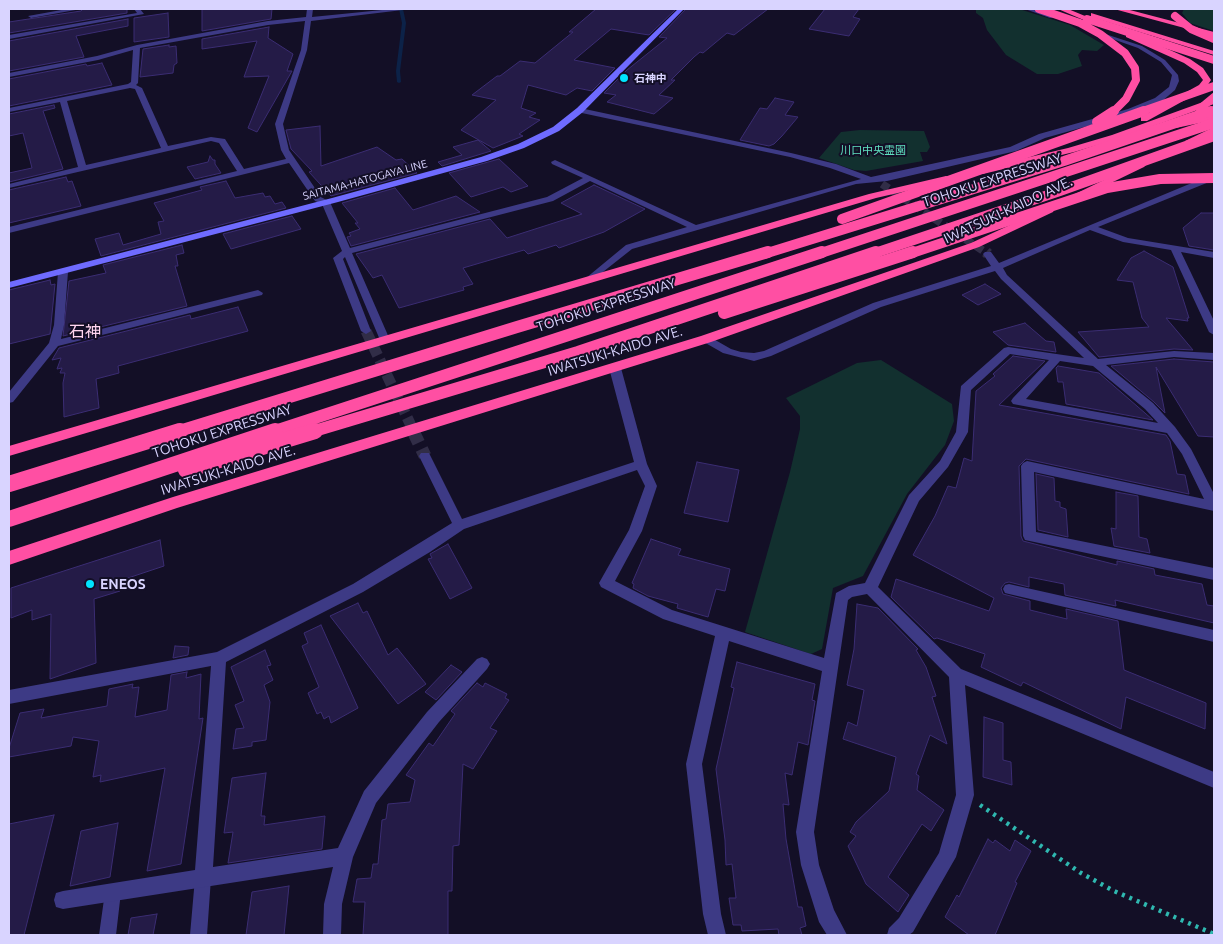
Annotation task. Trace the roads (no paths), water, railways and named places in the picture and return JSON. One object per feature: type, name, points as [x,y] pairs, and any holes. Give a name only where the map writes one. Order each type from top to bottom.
[{"type":"highway","points":[[1039,148],[1094,124],[1112,113],[1130,93],[1136,73],[1131,60],[1109,40],[1080,23],[1040,9]]},
{"type":"highway","points":[[1057,9],[1214,56]]},
{"type":"highway","points":[[1062,9],[1140,40],[1192,64],[1203,73],[1207,82],[1202,87],[1115,137]]},
{"type":"highway","points":[[1066,9],[1214,56]]},
{"type":"highway","points":[[1076,9],[1214,56]]},
{"type":"highway","points":[[1093,9],[1214,45]]},
{"type":"highway","points":[[1103,9],[1214,45]]},
{"type":"highway","points":[[1118,9],[1214,36]]},
{"type":"highway","points":[[1174,9],[1175,16],[1184,25],[1214,36]]},
{"type":"highway","points":[[1140,40],[1214,64]]},
{"type":"highway","points":[[763,254],[840,220],[1214,86]]},
{"type":"highway","points":[[9,451],[873,196],[1036,160],[1115,137],[1214,99]]},
{"type":"highway","points":[[1214,99],[1206,103],[1200,114],[1201,124],[1214,134]]},
{"type":"highway","name":"TOHOKU EXPRESSWAY","points":[[9,484],[1064,161],[1214,110]]},
{"type":"highway","points":[[1115,137],[1214,117]]},
{"type":"highway","name":"TOHOKU EXPRESSWAY","points":[[9,520],[540,344],[1080,169],[1214,122]]},
{"type":"highway","points":[[9,520],[208,464],[578,352],[1042,197],[1214,134]]},
{"type":"highway","name":"IWATSUKI-KAIDO AVE.","points":[[9,558],[173,504],[706,339],[975,245],[1197,138],[1214,134]]},
{"type":"highway","points":[[578,352],[638,337],[794,292],[1107,188],[1160,179],[1214,177]]},
{"type":"main road","name":"SAITAMA-HATOGAYA LINE","points":[[9,285],[326,202],[454,167],[521,146],[556,129],[580,110],[681,9]]},
{"type":"street","points":[[28,9],[33,32]]},
{"type":"street","points":[[31,16],[78,9]]},
{"type":"street","points":[[9,37],[141,14],[137,9]]},
{"type":"street","points":[[9,74],[98,58],[137,47],[268,23],[310,13],[408,9]]},
{"type":"street","points":[[589,280],[629,247],[869,179],[887,178],[1013,149],[1042,136],[1131,111],[1158,100],[1172,88],[1175,75],[1163,61],[1152,53],[1123,40],[1028,9]]},
{"type":"street","points":[[310,13],[304,50],[279,124],[285,150],[291,160],[318,199],[326,202],[385,340]]},
{"type":"street","points":[[130,86],[134,83],[137,47]]},
{"type":"street","points":[[9,110],[130,86],[138,88],[166,150]]},
{"type":"street","points":[[63,99],[84,168]]},
{"type":"street","points":[[580,110],[791,155],[833,166],[882,184]]},
{"type":"street","points":[[9,186],[211,139],[222,140],[242,173]]},
{"type":"street","points":[[9,230],[291,160]]},
{"type":"street","points":[[555,162],[696,228]]},
{"type":"street","points":[[706,339],[741,355],[754,357],[767,354],[853,315],[997,267],[1090,226],[1214,177]]},
{"type":"street","points":[[366,331],[338,258],[348,251],[550,199],[590,178]]},
{"type":"street","points":[[1090,226],[1126,240],[1214,255]]},
{"type":"street","points":[[1175,249],[1214,332]]},
{"type":"street","points":[[988,254],[1004,277],[1096,363],[1149,406],[1171,430],[1187,452],[1214,506],[1027,466],[1030,536],[1214,574]]},
{"type":"street","points":[[9,399],[54,344],[59,325],[63,272]]},
{"type":"street","points":[[54,344],[258,293]]},
{"type":"street","points":[[870,588],[914,498],[944,464],[962,432],[965,389],[1008,350],[1096,363],[1174,354],[1214,356]]},
{"type":"street","points":[[1058,357],[1017,401],[1171,430]]},
{"type":"street","points":[[615,368],[641,464],[651,486],[635,531],[606,583],[668,615],[723,634],[831,666]]},
{"type":"street","points":[[425,456],[459,525]]},
{"type":"street","points":[[9,697],[219,658],[358,588],[425,548],[459,525],[641,464]]},
{"type":"street","points":[[838,935],[826,915],[813,873],[805,832],[841,597],[849,592],[870,588]]},
{"type":"street","points":[[870,588],[956,674],[1214,780]]},
{"type":"street","points":[[717,935],[712,914],[694,764],[723,634]]},
{"type":"street","points":[[202,878],[219,658]]},
{"type":"street","points":[[332,935],[333,904],[344,856],[370,797],[433,717],[482,664]]},
{"type":"street","points":[[896,935],[906,925],[947,857],[965,795],[956,674]]},
{"type":"street","points":[[63,900],[344,856]]},
{"type":"lane","points":[[1009,589],[1214,636]]},
{"type":"lane","points":[[198,935],[202,878]]},
{"type":"lane","points":[[107,935],[113,892]]},
{"type":"waterway","points":[[399,82],[398,71],[404,23],[401,9]]},
{"type":"tunnel","points":[[882,184],[988,254],[986,252]]},
{"type":"tunnel","points":[[366,331],[414,432]]},
{"type":"tunnel","points":[[413,431],[425,456]]},
{"type":"place","name":"石神中","points":[[624,78]]},
{"type":"place","name":"ENEOS","points":[[90,584]]},
{"type":"district","name":"石神","points":[[85,332]]},
{"type":"park label","name":"川口中央霊園","points":[[873,150]]}]
